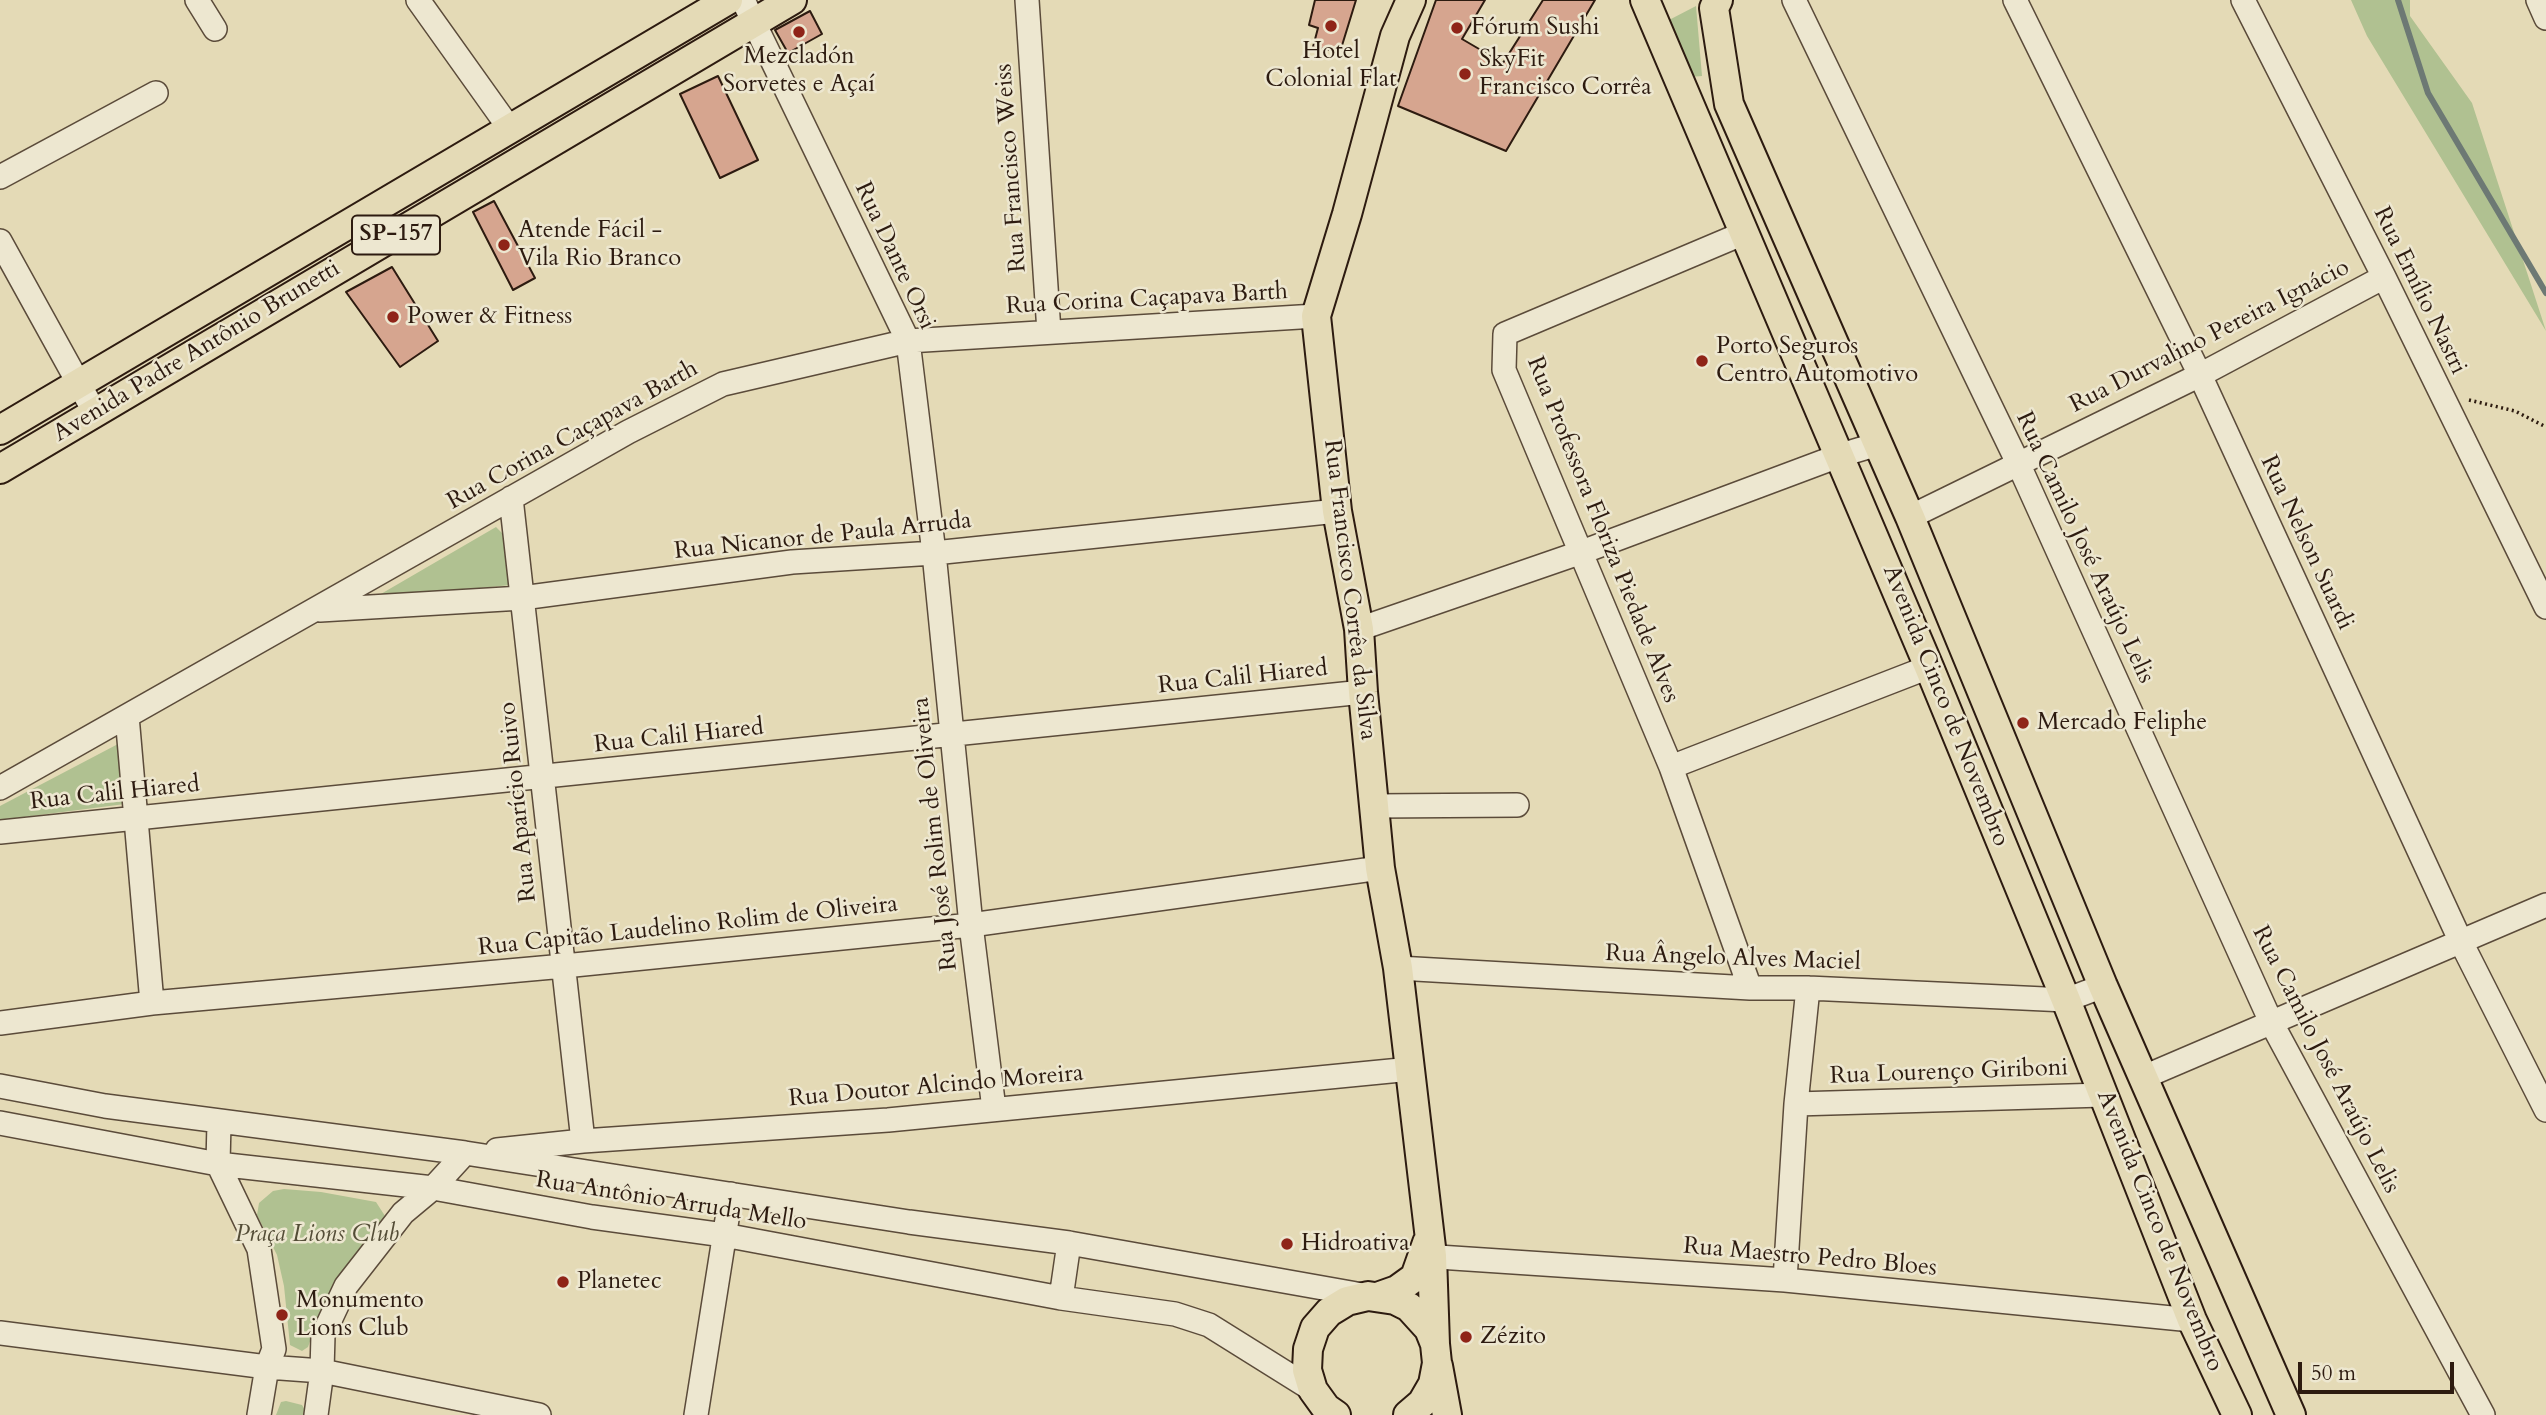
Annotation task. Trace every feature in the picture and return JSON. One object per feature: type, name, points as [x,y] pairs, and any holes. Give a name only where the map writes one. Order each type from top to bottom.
[{"type":"main road","name":"Avenida Padre Antônio Brunetti","points":[[0,430],[727,0]]},
{"type":"main road","name":"Avenida Padre Antônio Brunetti","points":[[0,469],[748,11],[792,0]]},
{"type":"main road","name":"Rua Francisco Corrêa da Silva","points":[[1411,0],[1395,36],[1317,316],[1337,511],[1359,629],[1380,868],[1398,968],[1411,1069],[1436,1353],[1447,1415]]},
{"type":"main road","name":"Avenida Cinco de Novembro","points":[[1718,0],[1714,8],[1730,104],[1910,517],[2103,986],[2291,1415]]},
{"type":"main road","name":"Avenida Cinco de Novembro","points":[[1654,2],[1744,233],[1840,454],[2066,1000],[2192,1320],[2237,1415]]},
{"type":"main road","points":[[1336,1415],[1326,1408],[1313,1390],[1307,1370],[1308,1349],[1315,1328],[1329,1312],[1347,1301],[1396,1290],[1415,1278],[1428,1249]]},
{"type":"main road","points":[[1374,1296],[1395,1300],[1409,1307],[1429,1329],[1436,1353],[1433,1384],[1422,1403],[1408,1415]]},
{"type":"street","points":[[197,0],[215,29]]},
{"type":"street","points":[[418,0],[510,129]]},
{"type":"street","name":"Rua Francisco Weiss","points":[[1027,0],[1049,332]]},
{"type":"street","name":"Rua Camilo José Araújo Lelis","points":[[1794,0],[2018,463],[2271,1022],[2483,1415]]},
{"type":"street","name":"Rua Nelson Suardi","points":[[2015,0],[2200,375],[2461,942],[2546,1110]]},
{"type":"street","name":"Rua Emílio Nastri","points":[[2243,0],[2384,277],[2546,607]]},
{"type":"street","points":[[2538,0],[2546,18]]},
{"type":"street","name":"Rua Dante Orsi","points":[[748,11],[908,341],[934,553]]},
{"type":"street","points":[[0,177],[156,93]]},
{"type":"street","name":"Rua Professora Floriza Piedade Alves","points":[[1744,233],[1505,334],[1503,370],[1671,767],[1750,988]]},
{"type":"street","points":[[0,241],[95,413]]},
{"type":"street","name":"Rua Durvalino Pereira Ignácio","points":[[1910,517],[2200,375],[2384,277]]},
{"type":"street","name":"Rua Corina Caçapava Barth","points":[[0,788],[628,432],[723,384],[908,341],[1317,316]]},
{"type":"street","points":[[1359,629],[1582,552],[1840,454],[1878,444]]},
{"type":"street","name":"Rua Aparício Ruivo","points":[[511,498],[583,1141]]},
{"type":"street","name":"Rua Nicanor de Paula Arruda","points":[[314,610],[522,598],[792,562],[934,553],[1337,511]]},
{"type":"street","name":"Rua José Rolim de Oliveira","points":[[934,553],[950,735],[994,1109]]},
{"type":"street","points":[[1671,767],[1929,667]]},
{"type":"street","name":"Rua Calil Hiared","points":[[0,832],[1363,692]]},
{"type":"street","points":[[127,716],[152,1003]]},
{"type":"street","points":[[1375,806],[1517,805]]},
{"type":"street","name":"Rua Capitão Laudelino Rolim de Oliveira","points":[[0,1023],[152,1003],[564,967],[971,925],[1380,868]]},
{"type":"street","points":[[2144,1077],[2546,905]]},
{"type":"street","name":"Rua Ângelo Alves Maciel","points":[[1398,968],[1750,988],[1808,988],[2066,1000]]},
{"type":"street","points":[[2066,1000],[2103,986]]},
{"type":"street","points":[[1785,1280],[1796,1104],[1808,988]]},
{"type":"street","name":"Rua Doutor Alcindo Moreira","points":[[466,1153],[583,1141],[888,1120],[1411,1069]]},
{"type":"street","points":[[0,1086],[219,1122],[466,1153],[1069,1243],[1374,1296]]},
{"type":"street","name":"Rua Lourenço Giriboni","points":[[1796,1104],[2103,1096]]},
{"type":"street","points":[[219,1122],[218,1164],[259,1249],[274,1349],[267,1367],[259,1415]]},
{"type":"street","name":"Rua Antônio Arruda Mello","points":[[0,1123],[218,1164],[433,1188],[592,1217],[724,1235],[1061,1298],[1175,1314],[1209,1325],[1313,1390]]},
{"type":"street","points":[[316,1415],[322,1371],[323,1335],[346,1286],[402,1213],[433,1188],[466,1153]]},
{"type":"street","points":[[696,1415],[731,1194]]},
{"type":"street","points":[[1061,1298],[1069,1243]]},
{"type":"street","name":"Rua Maestro Pedro Bloes","points":[[1428,1249],[1785,1280],[2192,1320]]},
{"type":"street","points":[[0,1333],[267,1367],[322,1371],[539,1415]]},
{"type":"path","points":[[2441,393],[2515,411],[2546,427]]},
{"type":"green space","points":[[2351,0],[2410,0],[2410,16],[2472,103],[2546,331],[2367,36]]},
{"type":"green space","points":[[1696,6],[1702,76],[1690,77],[1669,20]]},
{"type":"green space","points":[[496,527],[502,533],[511,585],[374,598]]},
{"type":"green space","points":[[118,744],[125,804],[0,820],[0,806]]},
{"type":"green space","name":"Praça Lions Club","points":[[284,1189],[321,1192],[376,1202],[385,1216],[387,1228],[315,1327],[308,1347],[302,1351],[290,1345],[284,1286],[277,1255],[257,1215],[259,1203],[273,1191]]},
{"type":"green space","points":[[281,1402],[302,1405],[308,1415],[276,1415]]},
{"type":"building","name":"Hotel Colonial Flat","points":[[1315,0],[1356,0],[1340,52],[1313,47],[1318,28],[1309,25]]},
{"type":"building","name":"SkyFit Francisco Corrêa","points":[[1436,0],[1485,0],[1462,39],[1503,63],[1543,0],[1595,0],[1506,151],[1398,106]]},
{"type":"building","name":"Mezcladón Sorvetes e Açaí","points":[[810,11],[822,34],[788,53],[775,30]]},
{"type":"building","points":[[718,76],[758,160],[720,178],[680,94]]},
{"type":"building","name":"Atende Fácil - Vila Rio Branco","points":[[494,201],[535,278],[513,290],[473,212]]},
{"type":"building","name":"Power & Fitness","points":[[392,267],[438,341],[400,367],[346,292]]},
{"type":"waterway","points":[[2398,0],[2428,93],[2546,293]]},
{"type":"place","name":"Hotel Colonial Flat","points":[[1331,26]]},
{"type":"place","name":"Fórum Sushi","points":[[1457,28]]},
{"type":"place","name":"Mezcladón Sorvetes e Açaí","points":[[799,32]]},
{"type":"place","name":"SkyFit Francisco Corrêa","points":[[1465,74]]},
{"type":"place","name":"Atende Fácil - Vila Rio Branco","points":[[504,245]]},
{"type":"place","name":"Power & Fitness","points":[[393,317]]},
{"type":"place","name":"Porto Seguros Centro Automotivo","points":[[1702,361]]},
{"type":"place","name":"Mercado Feliphe","points":[[2023,723]]},
{"type":"place","name":"Hidroativa","points":[[1287,1244]]},
{"type":"place","name":"Planetec","points":[[563,1282]]},
{"type":"place","name":"Monumento Lions Club","points":[[282,1315]]},
{"type":"place","name":"Zézito","points":[[1466,1337]]}]
